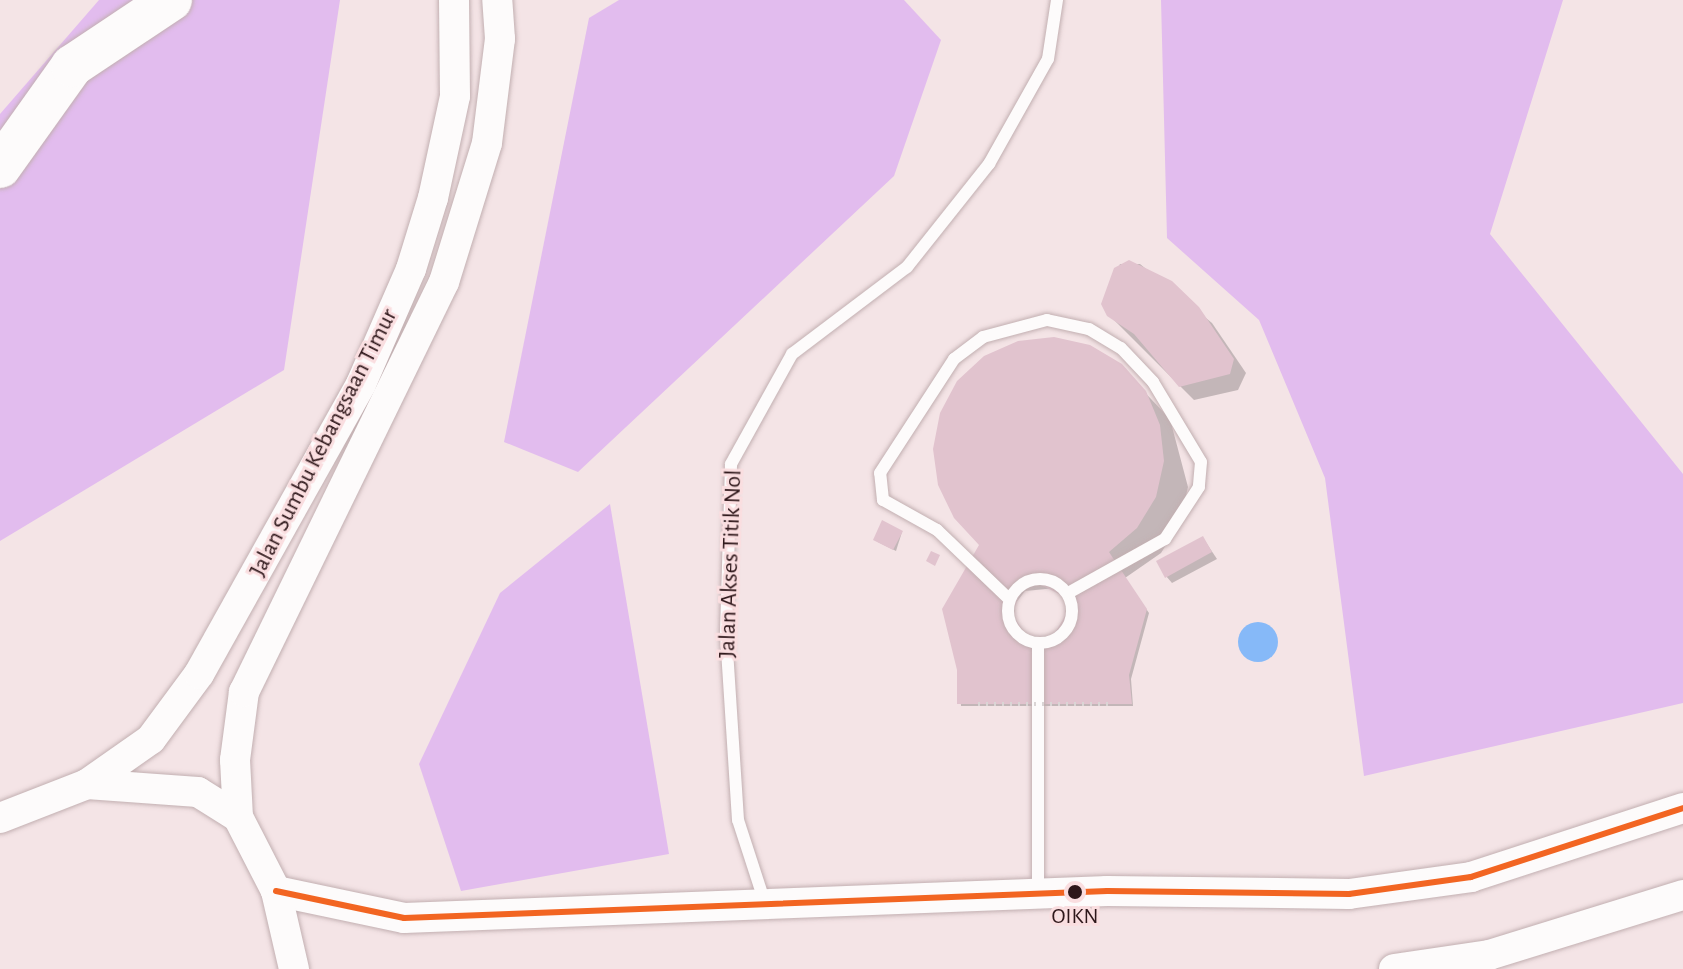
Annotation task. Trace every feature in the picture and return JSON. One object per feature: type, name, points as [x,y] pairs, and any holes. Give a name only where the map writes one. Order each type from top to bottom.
[{"type":"highway","points":[[0,167],[72,66],[171,0]]},
{"type":"street","name":"Jalan Sumbu Kebangsaan Timur","points":[[0,818],[87,784],[151,739],[199,674],[361,384],[411,269],[433,198],[455,96],[454,0]]},
{"type":"street","name":"Jalan Sumbu Kebangsaan Timur","points":[[294,969],[276,891],[238,817],[235,760],[244,692],[392,399],[470,201],[495,90],[497,0]]},
{"type":"street","name":"Jalan Sumbu Kebangsaan Timur","points":[[87,784],[198,792],[238,817]]},
{"type":"street","points":[[276,891],[404,918],[1038,894],[1349,894],[1471,877],[1683,808]]},
{"type":"street","points":[[1394,969],[1489,955],[1683,895]]},
{"type":"lane","name":"Jalan Akses Titik Nol","points":[[765,903],[738,820],[726,633],[731,464],[792,354],[907,267],[989,164],[1048,59],[1057,0]]},
{"type":"lane","points":[[1038,644],[1012,629],[1009,599],[937,530],[883,500],[880,473],[954,359],[993,333],[1047,320],[1089,329],[1121,348],[1153,382],[1201,462],[1199,487],[1165,539],[1068,593]]},
{"type":"lane","points":[[1009,599],[1036,578],[1068,593]]},
{"type":"lane","points":[[1038,644],[1069,628],[1068,593]]},
{"type":"lane","points":[[1038,644],[1038,894]]},
{"type":"path","points":[[978,704],[1038,707],[1111,704]]},
{"type":"shaded area","points":[[99,0],[340,0],[284,370],[0,541],[0,114]]},
{"type":"shaded area","points":[[619,0],[904,0],[941,40],[894,176],[578,472],[504,442],[589,18]]},
{"type":"shaded area","points":[[1161,0],[1563,0],[1490,234],[1683,474],[1683,703],[1364,776],[1325,478],[1259,320],[1167,238]]},
{"type":"shaded area","points":[[610,504],[669,854],[461,891],[419,764],[500,593]]},
{"type":"water","points":[[1258,622],[1272,628],[1278,642],[1272,656],[1258,662],[1244,656],[1238,642],[1244,628]]},
{"type":"building","points":[[1129,260],[1172,281],[1199,307],[1234,359],[1230,374],[1179,387],[1134,334],[1107,316],[1101,304],[1114,268]]},
{"type":"building","points":[[1054,337],[1090,345],[1122,364],[1146,391],[1160,425],[1164,461],[1156,497],[1137,528],[1109,552],[1147,609],[1129,675],[1132,704],[957,704],[957,670],[942,609],[979,545],[954,518],[938,485],[933,449],[940,413],[957,381],[984,356],[1018,341]],"holes":[[[1037,583],[1063,596],[1068,611],[1053,636],[1038,639],[1026,635],[1012,614],[1022,589]]]},
{"type":"building","points":[[882,520],[903,531],[893,550],[873,540]]},
{"type":"building","points":[[1203,536],[1212,552],[1165,578],[1156,561]]},
{"type":"building","points":[[931,551],[940,555],[935,566],[926,561]]},
{"type":"transit line","points":[[276,891],[404,918],[1107,891],[1349,894],[1471,877],[1683,808]]},
{"type":"place","name":"OIKN","points":[[1075,892]]}]
